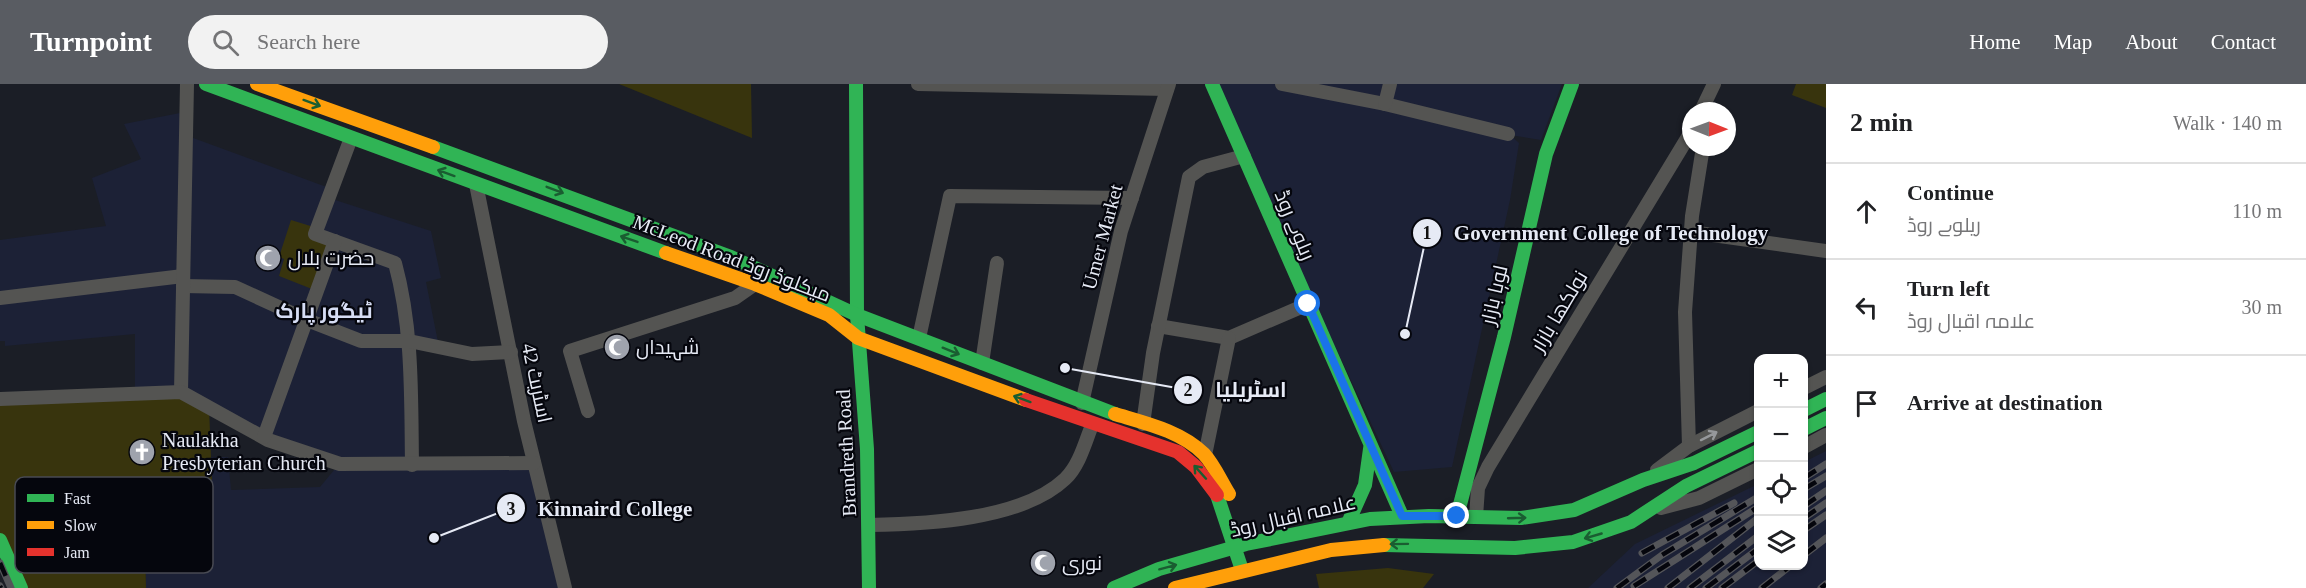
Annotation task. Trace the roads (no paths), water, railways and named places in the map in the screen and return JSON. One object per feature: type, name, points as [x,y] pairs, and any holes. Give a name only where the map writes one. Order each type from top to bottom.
[{"type":"main road","name":"McLeod Road میکلوڈ روڈ","points":[[206,84],[526,204],[755,284],[829,315],[858,338],[1092,425],[1178,452],[1189,460],[1216,493],[1241,546]]},
{"type":"main road","name":"McLeod Road میکلوڈ روڈ","points":[[257,84],[533,182],[752,266],[857,315],[1082,403],[1188,441],[1205,455],[1232,501],[1247,569]]},
{"type":"main road","name":"Brandreth Road","points":[[856,84],[857,315],[867,448],[869,588]]},
{"type":"main road","name":"ریلوے روڈ","points":[[1212,84],[1402,516]]},
{"type":"main road","name":"لوہا بازار","points":[[1457,516],[1492,394],[1542,174],[1553,133],[1572,84]]},
{"type":"main road","points":[[526,204],[533,182]]},
{"type":"main road","points":[[1807,408],[1826,399]]},
{"type":"main road","points":[[1808,427],[1826,418]]},
{"type":"main road","name":"علامہ اقبال روڈ","points":[[1114,588],[1159,569],[1241,546],[1348,523],[1402,516],[1521,518],[1555,515],[1574,510],[1643,480],[1694,463],[1754,434]]},
{"type":"main road","points":[[1348,523],[1365,485],[1370,447]]},
{"type":"main road","name":"علامہ اقبال روڈ","points":[[1175,588],[1331,550],[1373,545],[1544,546],[1574,542],[1604,533],[1646,512],[1704,477],[1754,453]]},
{"type":"main road","points":[[0,540],[21,588]]},
{"type":"street","points":[[181,392],[187,84]]},
{"type":"street","points":[[918,84],[1168,87]]},
{"type":"street","points":[[1282,84],[1384,104],[1509,134]]},
{"type":"street","points":[[1384,104],[1390,84]]},
{"type":"street","points":[[1705,102],[1714,84]]},
{"type":"street","name":"Umer Market","points":[[1082,403],[1121,231],[1168,87]]},
{"type":"street","points":[[351,138],[315,234],[395,263],[404,295],[409,341],[412,465]]},
{"type":"street","name":"نولکھا بازار","points":[[1476,517],[1478,488],[1488,467],[1682,147]]},
{"type":"street","points":[[1143,424],[1158,326],[1189,177],[1203,167],[1244,156]]},
{"type":"street","points":[[1689,446],[1685,312],[1691,232],[1702,156]]},
{"type":"street","name":"اسٹریٹ 42","points":[[476,184],[534,464],[565,588]]},
{"type":"street","points":[[919,338],[950,196],[1132,198]]},
{"type":"street","points":[[1691,232],[1826,251]]},
{"type":"street","points":[[264,437],[335,241]]},
{"type":"street","points":[[982,363],[997,263]]},
{"type":"street","points":[[0,298],[183,281],[235,287],[307,320],[361,341],[409,341],[472,354],[511,352]]},
{"type":"street","points":[[588,411],[570,351],[735,298],[755,284]]},
{"type":"street","points":[[1158,326],[1229,338],[1308,304]]},
{"type":"street","points":[[1205,455],[1229,338]]},
{"type":"street","points":[[1808,386],[1826,377]]},
{"type":"street","points":[[0,399],[181,392],[264,437],[340,464],[534,464]]},
{"type":"street","points":[[1643,480],[1689,446],[1754,413]]},
{"type":"street","points":[[869,525],[938,524],[1004,509],[1042,496],[1066,478],[1079,458],[1092,425]]},
{"type":"street","points":[[1808,444],[1826,435]]},
{"type":"street","points":[[1646,512],[1699,498],[1754,471]]},
{"type":"railway","points":[[1808,475],[1826,464]]},
{"type":"railway","points":[[1808,487],[1826,476]]},
{"type":"railway","points":[[1808,503],[1826,491]]},
{"type":"railway","points":[[1617,588],[1662,555],[1754,499]]},
{"type":"railway","points":[[1642,553],[1734,503]]},
{"type":"railway","points":[[1807,516],[1826,503]]},
{"type":"railway","points":[[1634,586],[1754,510]]},
{"type":"railway","points":[[1808,527],[1826,515]]},
{"type":"railway","points":[[1668,588],[1754,521]]},
{"type":"railway","points":[[1808,552],[1826,538]]},
{"type":"railway","points":[[1690,588],[1754,539]]},
{"type":"railway","points":[[1706,588],[1754,552]]},
{"type":"railway","points":[[0,563],[11,588]]},
{"type":"railway","points":[[1722,588],[1754,564]]},
{"type":"railway","points":[[1762,588],[1785,570]]},
{"type":"railway","points":[[1821,588],[1826,584]]},
{"type":"place","name":"حضرت بلال","points":[[268,258]]},
{"type":"place","name":"Government College of Technology","points":[[1405,334]]},
{"type":"place","name":"شہیداں","points":[[617,347]]},
{"type":"place","name":"اسٹریلیا","points":[[1065,368]]},
{"type":"place","name":"Naulakha Presbyterian Church","points":[[142,452]]},
{"type":"place","name":"Kinnaird College","points":[[434,538]]},
{"type":"place","name":"نوری","points":[[1043,563]]},
{"type":"district","name":"ٹیگور پارک","points":[[324,311]]}]
